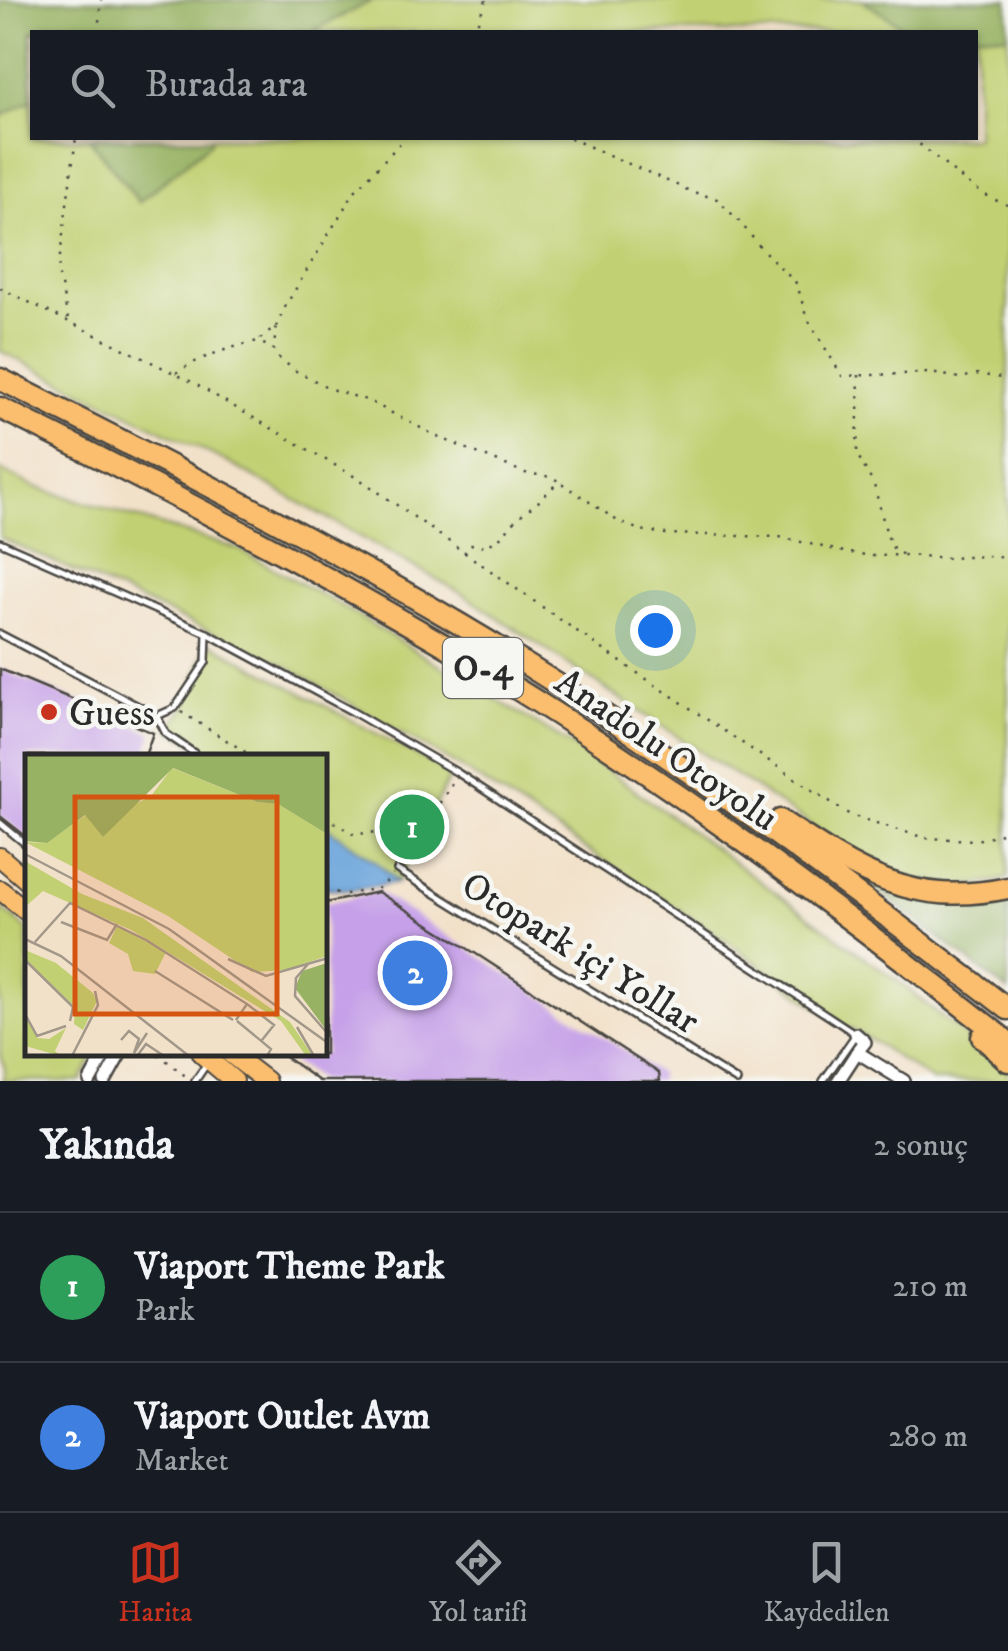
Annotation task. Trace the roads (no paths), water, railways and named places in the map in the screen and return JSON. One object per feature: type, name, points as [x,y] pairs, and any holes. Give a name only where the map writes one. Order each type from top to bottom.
[{"type":"highway","name":"Anadolu Otoyolu","points":[[0,380],[196,477],[469,630],[603,714],[793,845],[1008,1009]]},
{"type":"highway","name":"Anadolu Otoyolu","points":[[0,408],[174,494],[467,658],[669,789],[934,983],[1008,1042]]},
{"type":"highway","points":[[603,714],[720,778],[801,834],[890,884],[950,894],[1008,888]]},
{"type":"highway","points":[[934,983],[984,1040],[1008,1060]]},
{"type":"main road","points":[[0,857],[25,878]]},
{"type":"main road","points":[[0,890],[25,910]]},
{"type":"main road","points":[[234,1056],[266,1081]]},
{"type":"main road","points":[[206,1057],[234,1081]]},
{"type":"street","points":[[838,1081],[864,1042],[856,1034]]},
{"type":"street","points":[[857,1052],[904,1081]]},
{"type":"street","points":[[90,1081],[104,1056]]},
{"type":"street","points":[[105,1081],[119,1056]]},
{"type":"lane","points":[[0,542],[207,633],[458,773],[856,1034],[823,1081]]},
{"type":"lane","points":[[156,716],[175,708],[206,662],[207,633]]},
{"type":"lane","points":[[0,634],[156,716],[166,734],[194,753]]},
{"type":"lane","points":[[0,823],[25,844]]},
{"type":"lane","name":"Otopark içi Yollar","points":[[397,870],[737,1081]]},
{"type":"lane","points":[[193,1081],[206,1057]]},
{"type":"water","points":[[328,828],[398,882],[352,890],[328,888]]},
{"type":"place","name":"Guess","points":[[49,712]]},
{"type":"place","name":"Viaport Theme Park","points":[[412,827]]},
{"type":"place","name":"Viaport Outlet Avm","points":[[415,973]]}]
